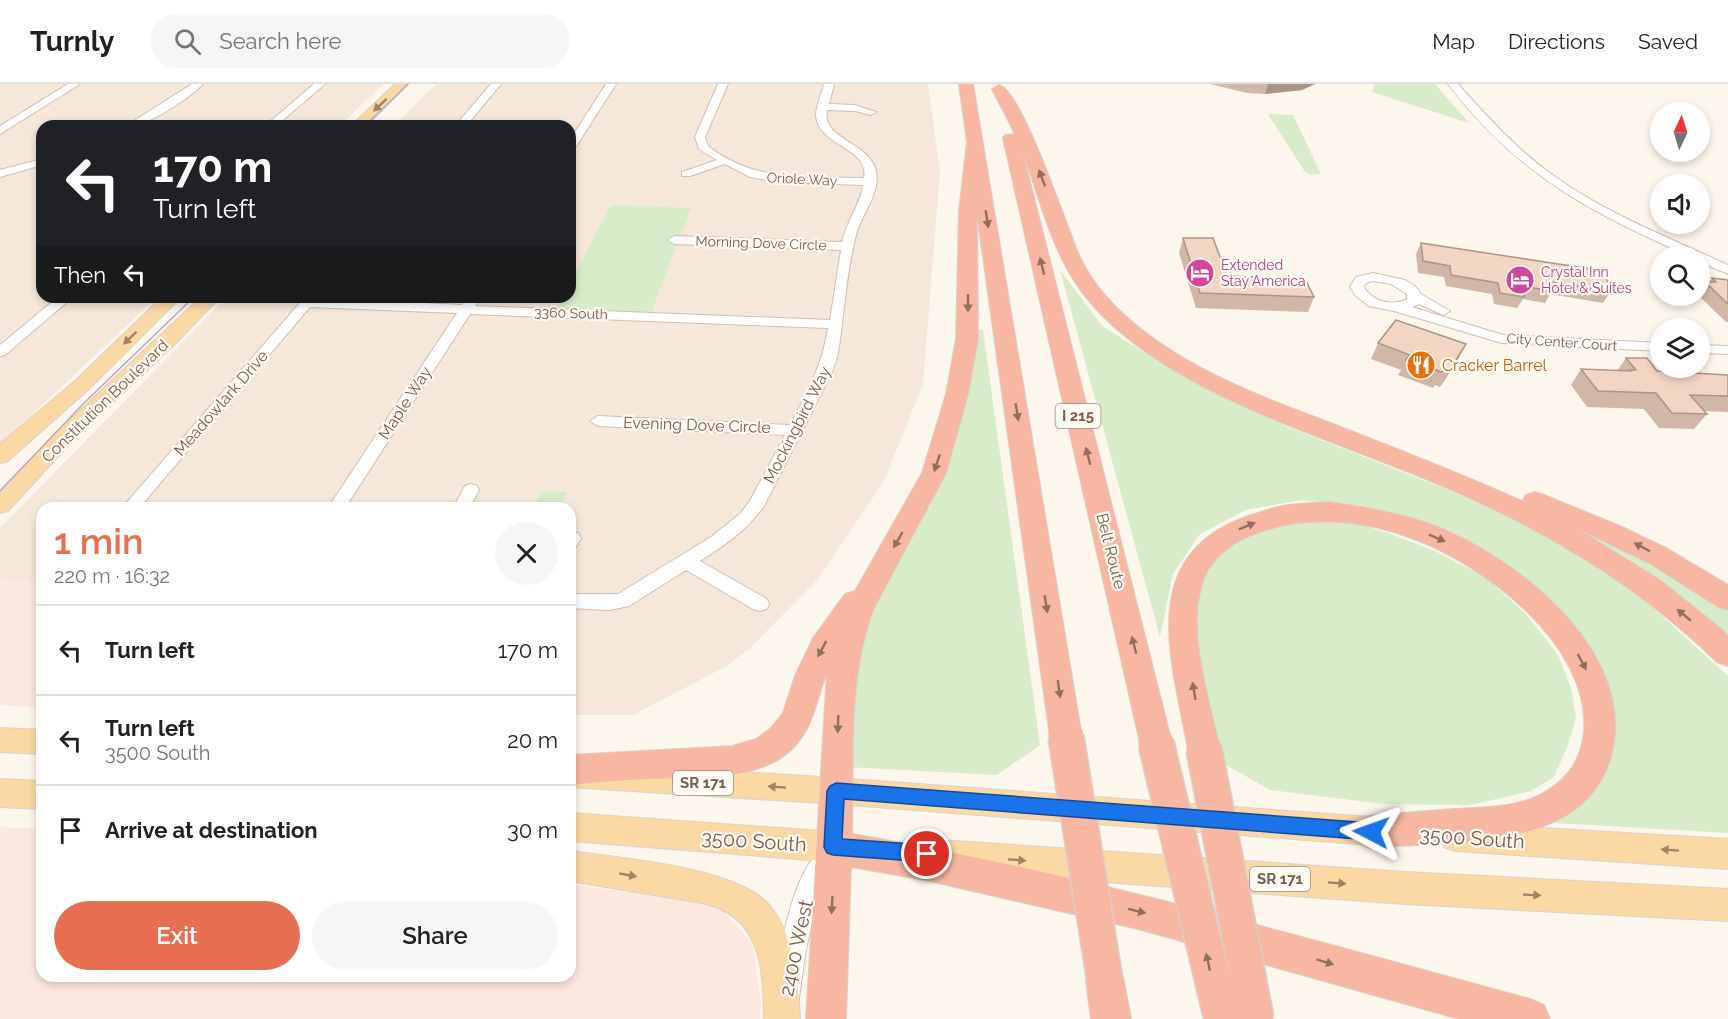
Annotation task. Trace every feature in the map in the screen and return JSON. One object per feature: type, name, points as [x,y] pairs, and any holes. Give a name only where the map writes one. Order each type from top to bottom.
[{"type":"highway","points":[[966,84],[1111,1019]]},
{"type":"highway","points":[[999,86],[1027,138],[1070,256],[1091,288],[1115,316],[1139,337],[1203,378],[1487,495],[1581,542],[1655,591],[1728,654]]},
{"type":"highway","name":"Belt Route","points":[[999,86],[1222,1019]]},
{"type":"highway","points":[[826,1019],[842,669],[851,631],[871,587],[912,517],[933,473],[961,375],[968,322],[968,211],[975,140]]},
{"type":"highway","points":[[1091,288],[1144,333],[1205,370],[1248,390],[1597,525],[1668,560],[1728,599]]},
{"type":"highway","points":[[1256,1019],[1204,749],[1182,616],[1185,594],[1199,561],[1232,532],[1261,520],[1293,514],[1329,513],[1366,517],[1395,524],[1461,549],[1495,569],[1529,595],[1553,620],[1574,647],[1597,697],[1601,731],[1599,747],[1586,778],[1575,789],[1548,808],[1529,816],[1495,822],[1371,832]]},
{"type":"highway","points":[[576,770],[720,762],[749,757],[763,751],[783,737],[796,722],[809,678],[823,645],[844,615],[871,587]]},
{"type":"highway","points":[[833,847],[925,863],[1138,911],[1530,1019]]},
{"type":"main road","points":[[364,120],[402,84]]},
{"type":"main road","name":"Constitution Boulevard","points":[[0,456],[83,384],[166,303]]},
{"type":"main road","name":"Constitution Boulevard","points":[[0,505],[68,433],[205,303]]},
{"type":"main road","points":[[0,740],[36,742]]},
{"type":"main road","name":"3500 South","points":[[576,774],[836,791],[1371,832],[1728,854]]},
{"type":"main road","points":[[0,792],[36,795]]},
{"type":"main road","name":"3500 South","points":[[576,827],[1416,888],[1728,905]]},
{"type":"main road","points":[[576,867],[717,891],[745,904],[765,927],[771,941],[779,977],[782,1019]]},
{"type":"street","points":[[2,128],[75,84]]},
{"type":"street","points":[[142,120],[198,84]]},
{"type":"street","points":[[277,120],[320,84]]},
{"type":"street","points":[[465,120],[496,84]]},
{"type":"street","points":[[576,139],[612,84]]},
{"type":"street","name":"Oriole Way","points":[[723,84],[700,138],[703,147],[743,171],[761,177],[870,182]]},
{"type":"street","points":[[829,84],[822,120],[827,131],[860,151],[868,161],[871,172],[870,182]]},
{"type":"street","points":[[1453,84],[1515,151],[1548,178],[1614,217],[1676,246]]},
{"type":"street","points":[[823,106],[855,108],[871,112]]},
{"type":"street","points":[[686,174],[725,160]]},
{"type":"street","points":[[0,174],[36,164]]},
{"type":"street","name":"Mockingbird Way","points":[[576,601],[610,603],[622,601],[717,542],[754,509],[829,363],[851,228],[867,198],[870,182]]},
{"type":"street","name":"Morning Dove Circle","points":[[674,240],[848,246]]},
{"type":"street","points":[[1710,262],[1728,270]]},
{"type":"street","name":"City Center Court","points":[[1650,338],[1499,330],[1467,321],[1416,297],[1411,288],[1389,279],[1366,278],[1358,283],[1358,291],[1368,300],[1502,339],[1650,346]]},
{"type":"street","points":[[1396,307],[1410,304],[1416,297]]},
{"type":"street","points":[[0,352],[59,303]]},
{"type":"street","name":"Meadowlark Drive","points":[[134,502],[306,303]]},
{"type":"street","name":"3360 South","points":[[470,303],[836,324]]},
{"type":"street","name":"Maple Way","points":[[340,502],[470,303]]},
{"type":"street","points":[[1710,339],[1728,340]]},
{"type":"street","points":[[1710,349],[1728,350]]},
{"type":"street","name":"Evening Dove Circle","points":[[598,421],[796,430]]},
{"type":"street","points":[[464,502],[471,490]]},
{"type":"street","points":[[686,562],[760,604]]},
{"type":"street","name":"2400 West","points":[[782,1019],[792,955],[806,894],[833,847]]},
{"type":"shaded area","points":[[0,84],[384,84],[345,120],[36,120],[36,303],[151,303],[0,445]]},
{"type":"shaded area","points":[[436,84],[928,84],[940,172],[923,384],[884,481],[818,579],[752,646],[727,666],[633,715],[576,715],[576,502],[36,502],[36,584],[0,578],[0,528],[221,303],[576,303],[576,120],[400,120]]},
{"type":"shaded area","points":[[0,578],[36,584],[36,708],[0,705]]},
{"type":"shaded area","points":[[0,827],[36,829],[36,982],[576,982],[576,885],[721,908],[753,944],[761,1003],[760,1019],[0,1019]]},
{"type":"green space","points":[[1375,84],[1435,84],[1469,123],[1372,92]]},
{"type":"green space","points":[[1268,114],[1293,115],[1321,174],[1310,175],[1305,172]]},
{"type":"green space","points":[[611,205],[691,208],[651,313],[557,309],[560,303],[576,303],[576,272]]},
{"type":"green space","points":[[1060,270],[1102,326],[1184,377],[1288,427],[1443,488],[1553,535],[1640,596],[1728,676],[1728,833],[1555,823],[1609,767],[1611,700],[1527,584],[1451,533],[1373,509],[1301,500],[1246,510],[1200,534],[1173,574],[1160,637]]},
{"type":"green space","points":[[975,329],[983,330],[1040,745],[997,775],[847,767],[859,630],[890,570]]},
{"type":"green space","points":[[541,491],[567,492],[563,502],[536,502]]},
{"type":"green space","points":[[1495,492],[1650,557],[1728,611],[1728,645]]},
{"type":"green space","points":[[1311,521],[1355,523],[1437,552],[1486,578],[1524,612],[1557,653],[1571,688],[1576,718],[1568,745],[1554,777],[1531,791],[1470,805],[1384,804],[1270,790],[1216,759],[1191,623],[1199,573],[1225,544],[1284,523]]},
{"type":"building","points":[[1183,238],[1213,238],[1227,276],[1305,279],[1314,297],[1200,293]]},
{"type":"building","points":[[1421,243],[1604,271],[1611,291],[1550,282],[1552,291],[1522,286],[1524,297],[1500,293],[1498,283],[1451,275],[1450,266],[1423,261]]},
{"type":"building","points":[[1712,278],[1728,280],[1728,304],[1710,287],[1710,282],[1716,282]]},
{"type":"building","points":[[1396,320],[1466,344],[1449,371],[1444,369],[1442,372],[1406,360],[1410,355],[1378,343]]},
{"type":"building","points":[[1626,358],[1647,358],[1650,362],[1650,378],[1710,378],[1710,374],[1728,375],[1728,396],[1690,395],[1707,414],[1672,413],[1656,393],[1598,391],[1581,369],[1636,370]]},
{"type":"tram line","points":[[371,120],[408,84]]},
{"type":"tram line","points":[[0,491],[84,403],[188,303]]},
{"type":"place","name":"Extended Stay America","points":[[1200,273]]},
{"type":"place","name":"Crystal Inn Hotel & Suites","points":[[1520,280]]},
{"type":"place","name":"Cracker Barrel","points":[[1421,365]]},
{"type":"route","points":[[927,854],[833,847],[836,791],[1371,832]]}]
